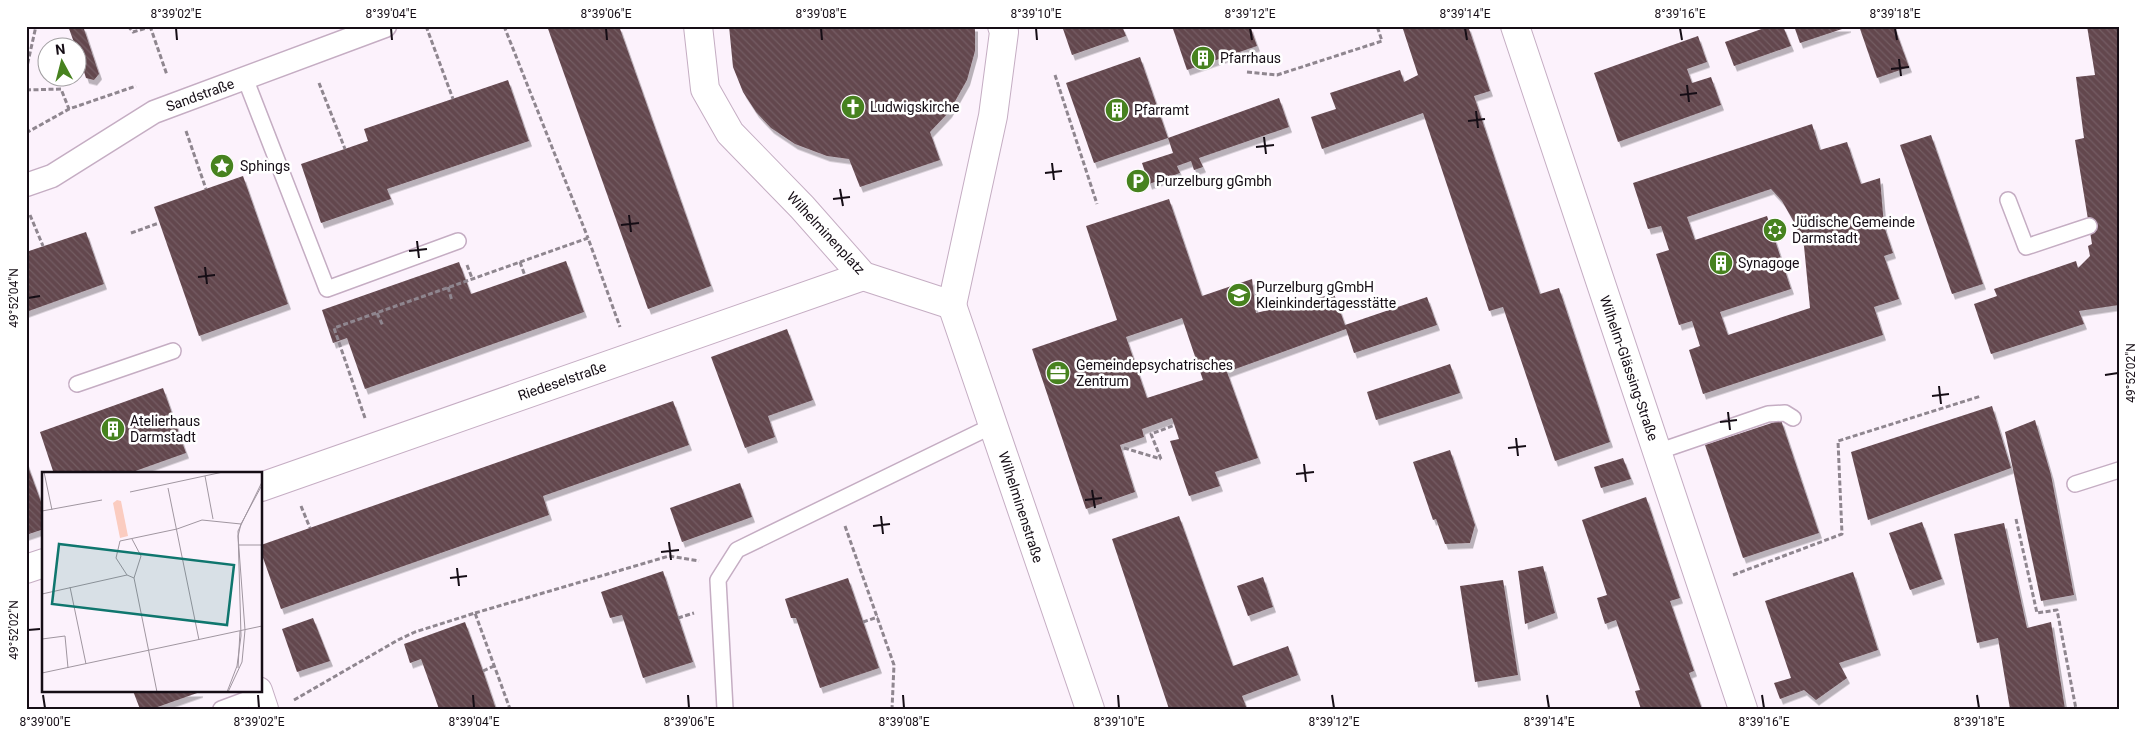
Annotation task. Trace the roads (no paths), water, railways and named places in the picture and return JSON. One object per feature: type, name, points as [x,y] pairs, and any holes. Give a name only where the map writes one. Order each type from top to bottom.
[{"type":"street","name":"Sandstraße","points":[[26,185],[52,176],[154,112],[385,26]]},
{"type":"street","name":"Wilhelminenplatz","points":[[698,26],[705,89],[730,133],[802,207],[863,276],[952,305]]},
{"type":"street","points":[[952,305],[993,116],[1004,32],[1002,26]]},
{"type":"street","name":"Wilhelm-Glässing-Straße","points":[[1515,26],[1743,709]]},
{"type":"street","name":"Riedeselstraße","points":[[262,487],[863,276]]},
{"type":"street","name":"Wilhelminenstraße","points":[[952,305],[1090,709]]},
{"type":"street","points":[[26,569],[42,564]]},
{"type":"lane","points":[[245,78],[327,289],[458,241]]},
{"type":"lane","points":[[2008,200],[2026,247],[2089,226]]},
{"type":"lane","points":[[77,384],[173,351]]},
{"type":"lane","points":[[1657,452],[1768,414],[1785,413],[1793,418]]},
{"type":"lane","points":[[725,709],[718,580],[737,550],[994,425]]},
{"type":"lane","points":[[2075,484],[2119,470]]},
{"type":"lane","points":[[221,709],[267,700]]},
{"type":"place","name":"Pfarrhaus","points":[[1203,58]]},
{"type":"place","name":"Ludwigskirche","points":[[853,107]]},
{"type":"place","name":"Pfarramt","points":[[1117,110]]},
{"type":"place","name":"Sphings","points":[[222,166]]},
{"type":"place","name":"Purzelburg gGmbh","points":[[1138,181]]},
{"type":"place","name":"Jüdische Gemeinde Darmstadt","points":[[1775,230]]},
{"type":"place","name":"Synagoge","points":[[1721,263]]},
{"type":"place","name":"Purzelburg gGmbH Kleinkindertagesstätte","points":[[1239,295]]},
{"type":"place","name":"Gemeindepsychatrisches Zentrum","points":[[1058,373]]},
{"type":"place","name":"Atelierhaus Darmstadt","points":[[113,429]]}]
